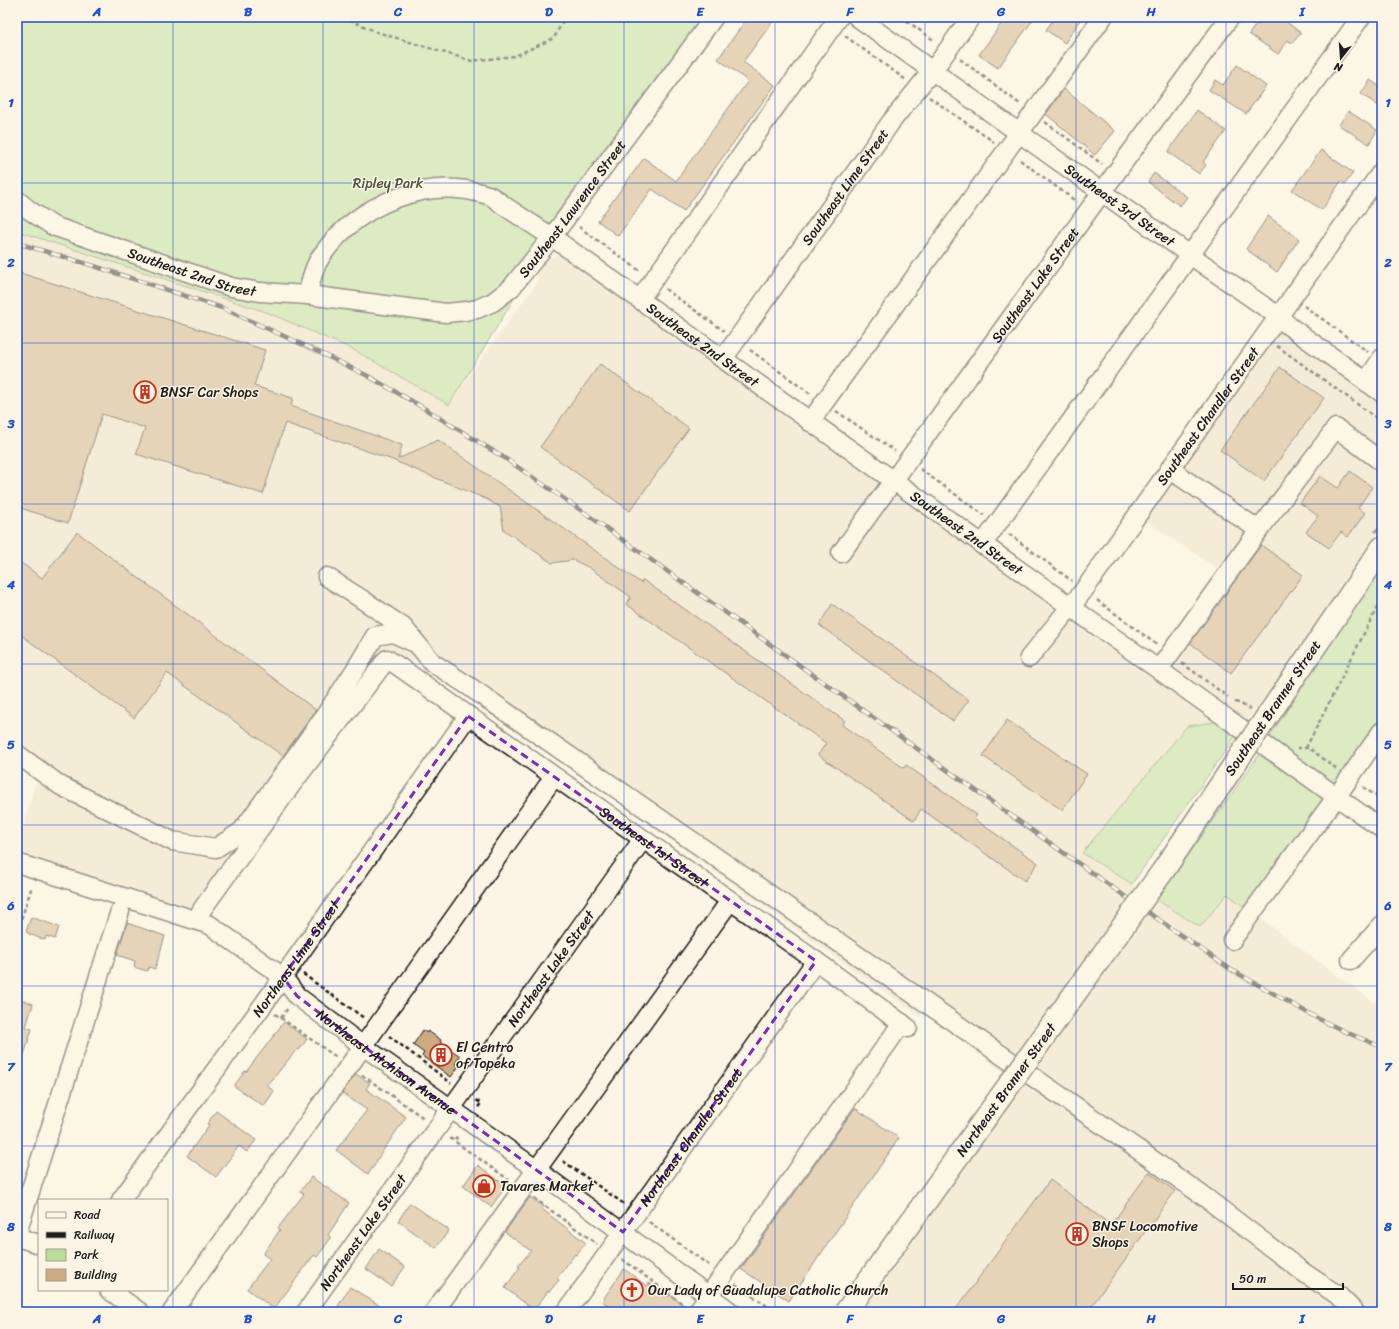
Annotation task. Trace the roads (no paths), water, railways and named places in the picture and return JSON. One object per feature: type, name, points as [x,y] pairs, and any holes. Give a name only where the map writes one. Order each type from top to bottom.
[{"type":"main road","name":"Southeast Branner Street","points":[[1165,868],[1234,765],[1262,708],[1382,548]]},
{"type":"main road","name":"Northeast Branner Street","points":[[846,1312],[1165,868]]},
{"type":"street","name":"Southeast Lawrence Street","points":[[380,305],[446,313],[461,312],[477,309],[493,302],[511,288],[552,237],[714,17]]},
{"type":"street","name":"Southeast 3rd Street","points":[[858,17],[1190,255],[1278,316],[1382,393]]},
{"type":"street","name":"Southeast Lime Street","points":[[723,359],[892,122],[971,17]]},
{"type":"street","points":[[810,422],[1102,17]]},
{"type":"street","name":"Southeast Lake Street","points":[[841,553],[1230,17]]},
{"type":"street","points":[[982,545],[1361,17]]},
{"type":"street","points":[[640,299],[836,22]]},
{"type":"street","name":"Southeast Chandler Street","points":[[1030,658],[1072,606],[1382,171]]},
{"type":"street","name":"Southeast 2nd Street","points":[[308,295],[310,280],[321,256],[342,231],[369,210],[396,197],[427,189],[456,188],[489,196],[552,237],[640,299],[982,545],[1072,606],[1382,829]]},
{"type":"street","name":"Southeast 2nd Street","points":[[17,200],[53,226],[231,287],[260,292],[308,295],[380,305]]},
{"type":"street","points":[[1366,382],[1381,360]]},
{"type":"street","points":[[1159,669],[1259,530],[1336,428],[1382,462]]},
{"type":"street","points":[[1170,468],[1259,530]]},
{"type":"street","points":[[327,577],[403,627],[433,663],[470,687],[1140,1151],[1206,1198],[1304,1272],[1339,1296],[1355,1312]]},
{"type":"street","points":[[17,754],[61,786],[172,841],[216,848],[242,831],[324,717],[357,667],[375,636],[393,633],[417,644]]},
{"type":"street","name":"Southeast 1st Street","points":[[196,920],[203,908],[292,784],[386,659],[816,961],[905,1026],[708,1296]]},
{"type":"street","name":"Northeast Lime Street","points":[[122,1199],[468,716]]},
{"type":"street","points":[[1232,940],[1337,796],[1382,731]]},
{"type":"street","points":[[172,1312],[554,777]]},
{"type":"street","name":"Northeast Lake Street","points":[[306,1312],[643,839]]},
{"type":"street","name":"Northeast Atchison Avenue","points":[[18,868],[35,878],[210,925],[282,977],[298,996],[363,1046],[623,1232],[731,1312]]},
{"type":"street","points":[[434,1312],[730,901]]},
{"type":"street","points":[[38,1244],[17,1237],[20,1223],[120,911]]},
{"type":"street","points":[[1351,960],[1382,925]]},
{"type":"street","name":"Northeast Chandler Street","points":[[566,1312],[816,961]]},
{"type":"street","points":[[110,1291],[140,1312]]},
{"type":"street","points":[[692,1310],[708,1296]]},
{"type":"railway","points":[[17,243],[91,265],[222,308],[366,375],[417,404],[503,457],[585,513],[1133,902],[1230,969],[1317,1018],[1382,1047]]},
{"type":"place","name":"BNSF Car Shops","points":[[145,392]]},
{"type":"place","name":"El Centro of Topeka","points":[[441,1055]]},
{"type":"place","name":"Tavares Market","points":[[484,1186]]},
{"type":"place","name":"BNSF Locomotive Shops","points":[[1077,1234]]},
{"type":"place","name":"Our Lady of Guadalupe Catholic Church","points":[[632,1290]]},
{"type":"park label","name":"Ripley Park","points":[[388,183]]}]
